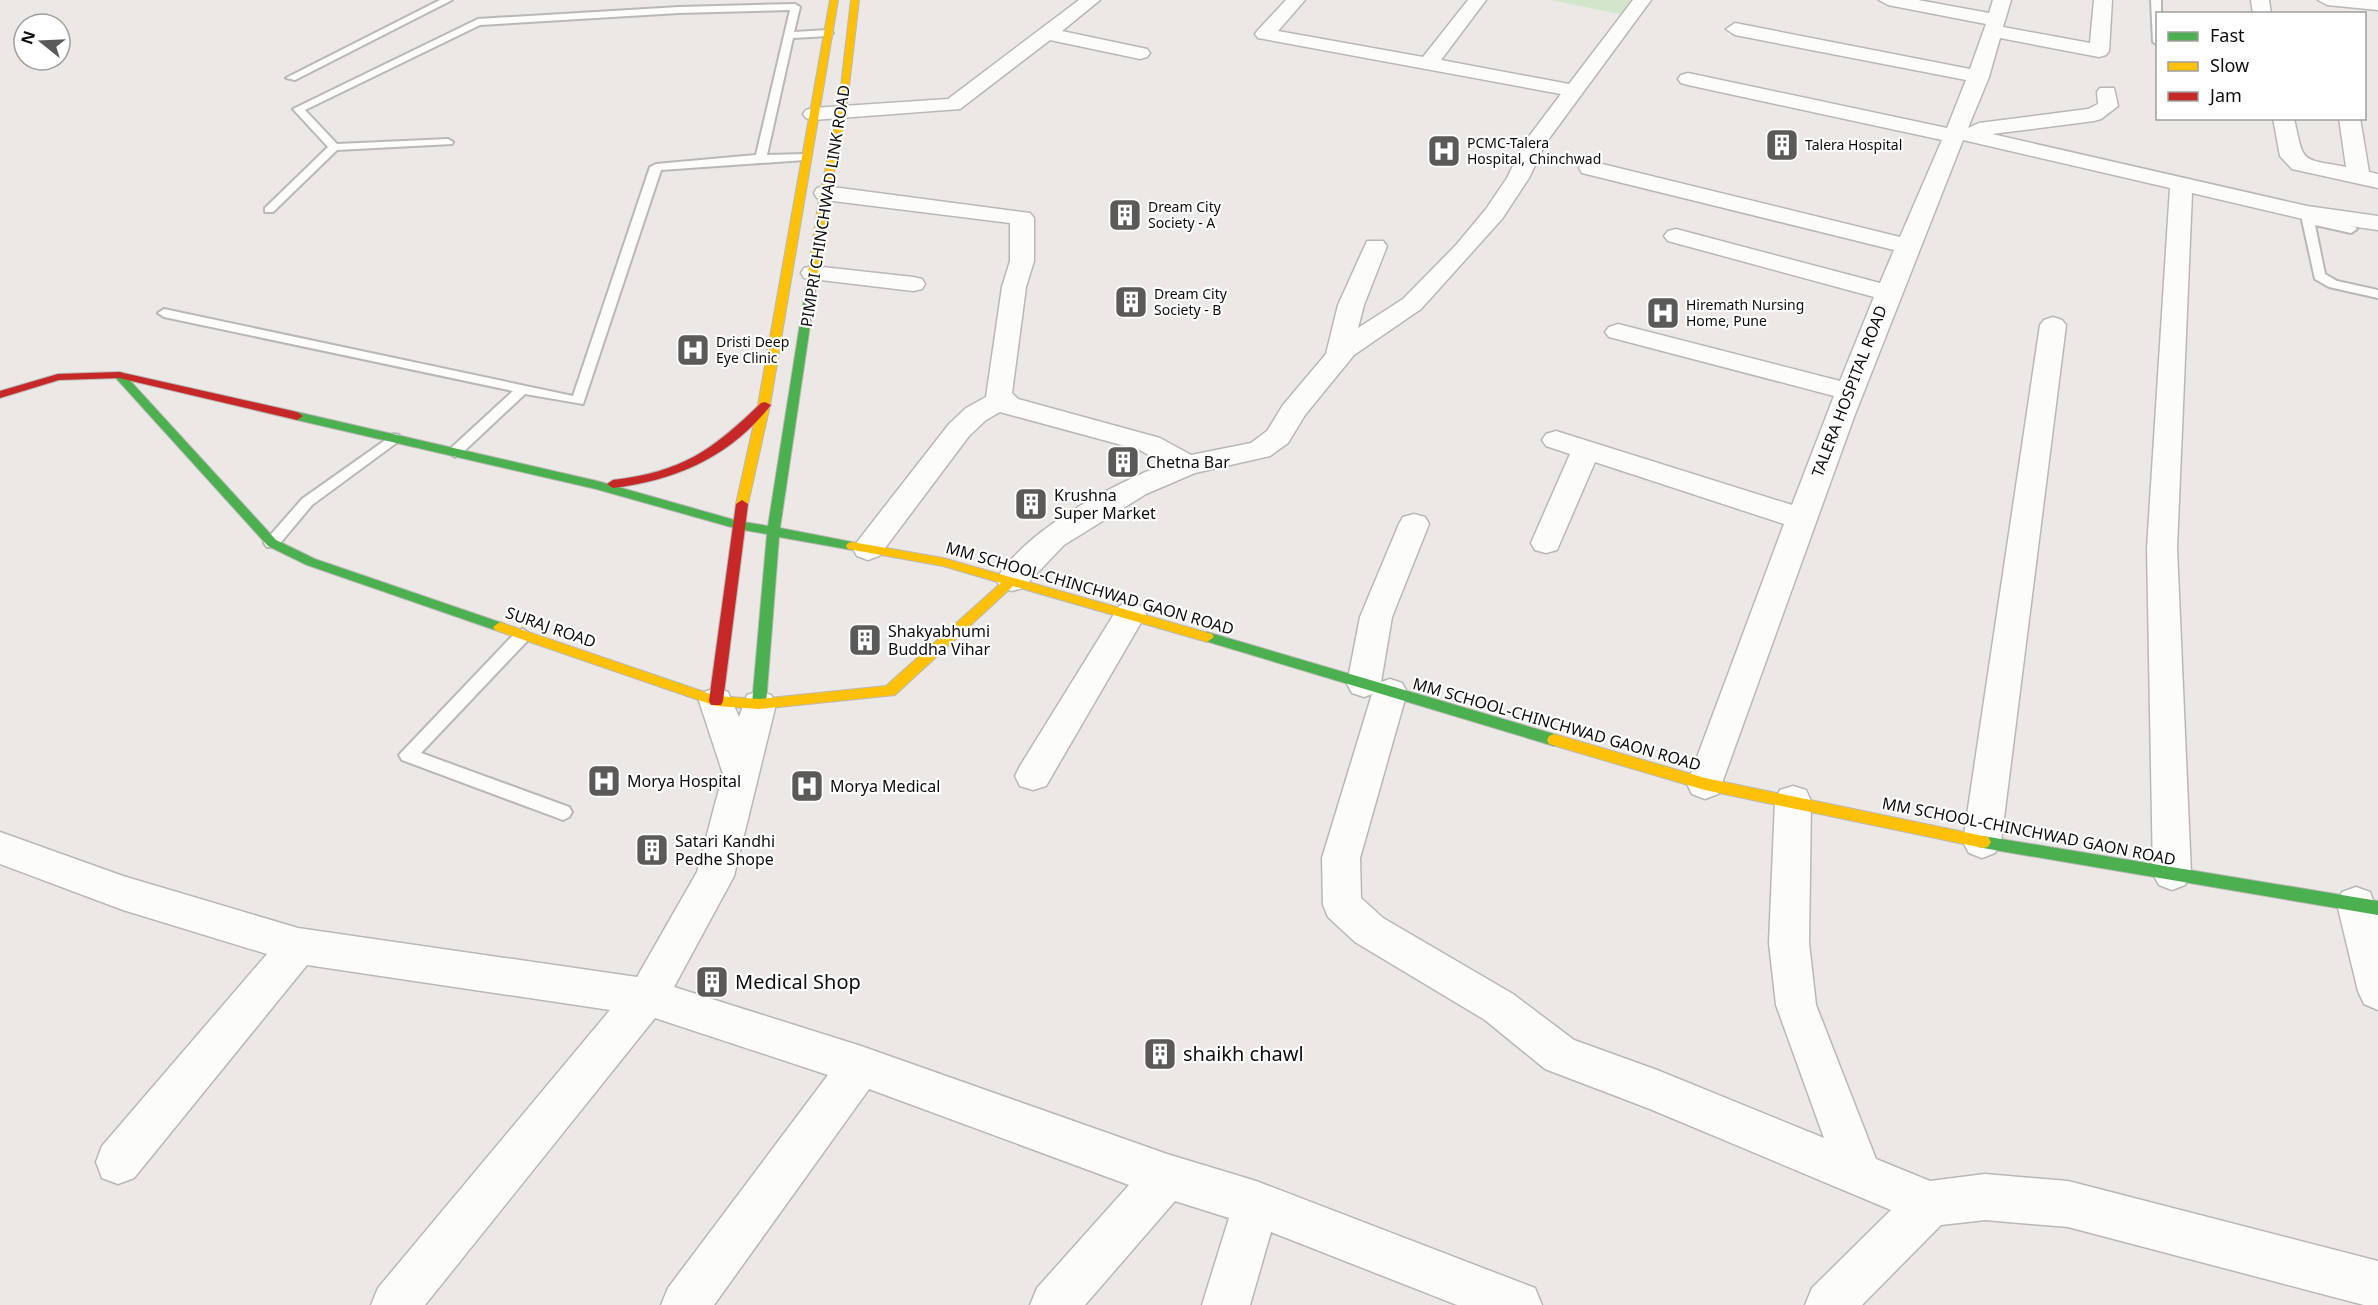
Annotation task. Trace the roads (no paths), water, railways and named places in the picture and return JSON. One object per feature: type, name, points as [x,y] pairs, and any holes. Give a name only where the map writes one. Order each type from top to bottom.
[{"type":"main road","name":"PIMPRI CHINCHWAD LINK ROAD","points":[[716,700],[738,525],[764,405],[834,0]]},
{"type":"main road","name":"PIMPRI CHINCHWAD LINK ROAD","points":[[759,704],[773,532],[825,193],[842,112],[855,0]]},
{"type":"main road","name":"MM SCHOOL-CHINCHWAD GAON ROAD","points":[[0,395],[49,378],[82,372],[119,375],[597,485],[738,525],[943,562],[1130,614],[1705,784],[1982,842],[2367,906]]},
{"type":"main road","name":"SURAJ ROAD","points":[[119,375],[272,543],[311,562],[716,700],[759,704],[890,691],[1012,580]]},
{"type":"main road","points":[[597,485],[649,480],[690,465],[730,441],[764,405],[793,402]]},
{"type":"street","points":[[813,114],[953,105],[1091,0]]},
{"type":"street","points":[[1296,0],[1264,34],[1576,91]]},
{"type":"street","points":[[1429,63],[1476,0]]},
{"type":"street","points":[[1012,580],[1053,538],[1136,488],[1187,465],[1260,450],[1278,437],[1293,411],[1345,349],[1412,304],[1464,250],[1494,214],[1518,178],[1535,142],[1576,91],[1642,0]]},
{"type":"street","points":[[1888,0],[1997,17],[2099,51],[2103,0]]},
{"type":"street","points":[[2328,0],[2378,4]]},
{"type":"street","name":"TALERA HOSPITAL ROAD","points":[[1705,784],[1799,518],[1888,293],[1979,77],[1997,17]]},
{"type":"street","points":[[1735,29],[1979,77]]},
{"type":"street","points":[[1047,34],[1140,53]]},
{"type":"street","points":[[1688,79],[1956,134],[2181,184],[2308,217],[2378,223]]},
{"type":"street","points":[[1956,134],[2094,115],[2108,106],[2108,92]]},
{"type":"street","points":[[2283,120],[2291,156],[2295,160],[2312,168],[2368,179],[2350,120]]},
{"type":"street","points":[[1590,168],[1908,246]]},
{"type":"street","points":[[2172,874],[2162,548],[2181,184]]},
{"type":"street","points":[[825,193],[1022,218],[1022,261],[1014,287],[998,395],[1008,405],[1150,444],[1187,465]]},
{"type":"street","points":[[1676,236],[1888,293]]},
{"type":"street","points":[[1339,357],[1351,305],[1375,246]]},
{"type":"street","points":[[813,273],[913,284]]},
{"type":"street","points":[[1982,842],[2054,325]]},
{"type":"street","points":[[1618,332],[1849,392]]},
{"type":"street","points":[[868,549],[959,430],[976,414],[1002,399]]},
{"type":"street","points":[[1556,440],[1799,518]]},
{"type":"street","points":[[1546,543],[1586,449]]},
{"type":"street","points":[[1414,524],[1376,617],[1377,688],[1341,858],[1342,905],[1369,930],[1499,1007],[1560,1055],[1657,1091],[1930,1204],[1985,1197],[2068,1204],[2378,1285]]},
{"type":"street","points":[[1033,776],[1130,614]]},
{"type":"street","name":"PIMPRI CHINCHWAD LINK ROAD","points":[[716,700],[740,772]]},
{"type":"street","name":"PIMPRI CHINCHWAD LINK ROAD","points":[[740,772],[759,704]]},
{"type":"street","points":[[395,1305],[647,997],[715,876],[740,772]]},
{"type":"street","points":[[1793,801],[1789,943],[1796,1005],[1859,1174]]},
{"type":"street","points":[[0,848],[123,893],[298,946],[647,997],[861,1066],[1167,1176],[1256,1204],[1518,1305]]},
{"type":"street","points":[[2367,906],[2378,991]]},
{"type":"street","points":[[118,1162],[298,946]]},
{"type":"street","points":[[685,1305],[861,1066]]},
{"type":"street","points":[[1054,1305],[1167,1176]]},
{"type":"street","points":[[1226,1305],[1256,1204]]},
{"type":"street","points":[[1829,1305],[1930,1204]]},
{"type":"lane","points":[[291,78],[447,0]]},
{"type":"lane","points":[[333,147],[298,109],[478,22],[681,5],[795,7],[761,158]]},
{"type":"lane","points":[[788,35],[828,33]]},
{"type":"lane","points":[[269,210],[333,147],[448,142]]},
{"type":"lane","points":[[164,313],[578,401],[656,167],[761,158],[805,158]]},
{"type":"lane","points":[[2351,229],[2308,217],[2317,272],[2323,280],[2378,294]]},
{"type":"lane","points":[[454,452],[524,388]]},
{"type":"lane","points":[[272,543],[307,502],[394,438]]},
{"type":"lane","points":[[523,635],[408,755],[563,812]]},
{"type":"place","name":"Talera Hospital","points":[[1782,145]]},
{"type":"place","name":"PCMC-Talera Hospital, Chinchwad","points":[[1444,151]]},
{"type":"place","name":"Dream City Society - A","points":[[1125,215]]},
{"type":"place","name":"Dream City Society - B","points":[[1131,302]]},
{"type":"place","name":"Hiremath Nursing Home, Pune","points":[[1663,313]]},
{"type":"place","name":"Dristi Deep Eye Clinic","points":[[693,350]]},
{"type":"place","name":"Chetna Bar","points":[[1123,462]]},
{"type":"place","name":"Krushna Super Market","points":[[1031,504]]},
{"type":"place","name":"Shakyabhumi Buddha Vihar","points":[[865,640]]},
{"type":"place","name":"Morya Hospital","points":[[604,781]]},
{"type":"place","name":"Morya Medical","points":[[807,786]]},
{"type":"place","name":"Satari Kandhi Pedhe Shope","points":[[652,850]]},
{"type":"place","name":"Medical Shop","points":[[712,982]]},
{"type":"place","name":"shaikh chawl","points":[[1160,1054]]}]
